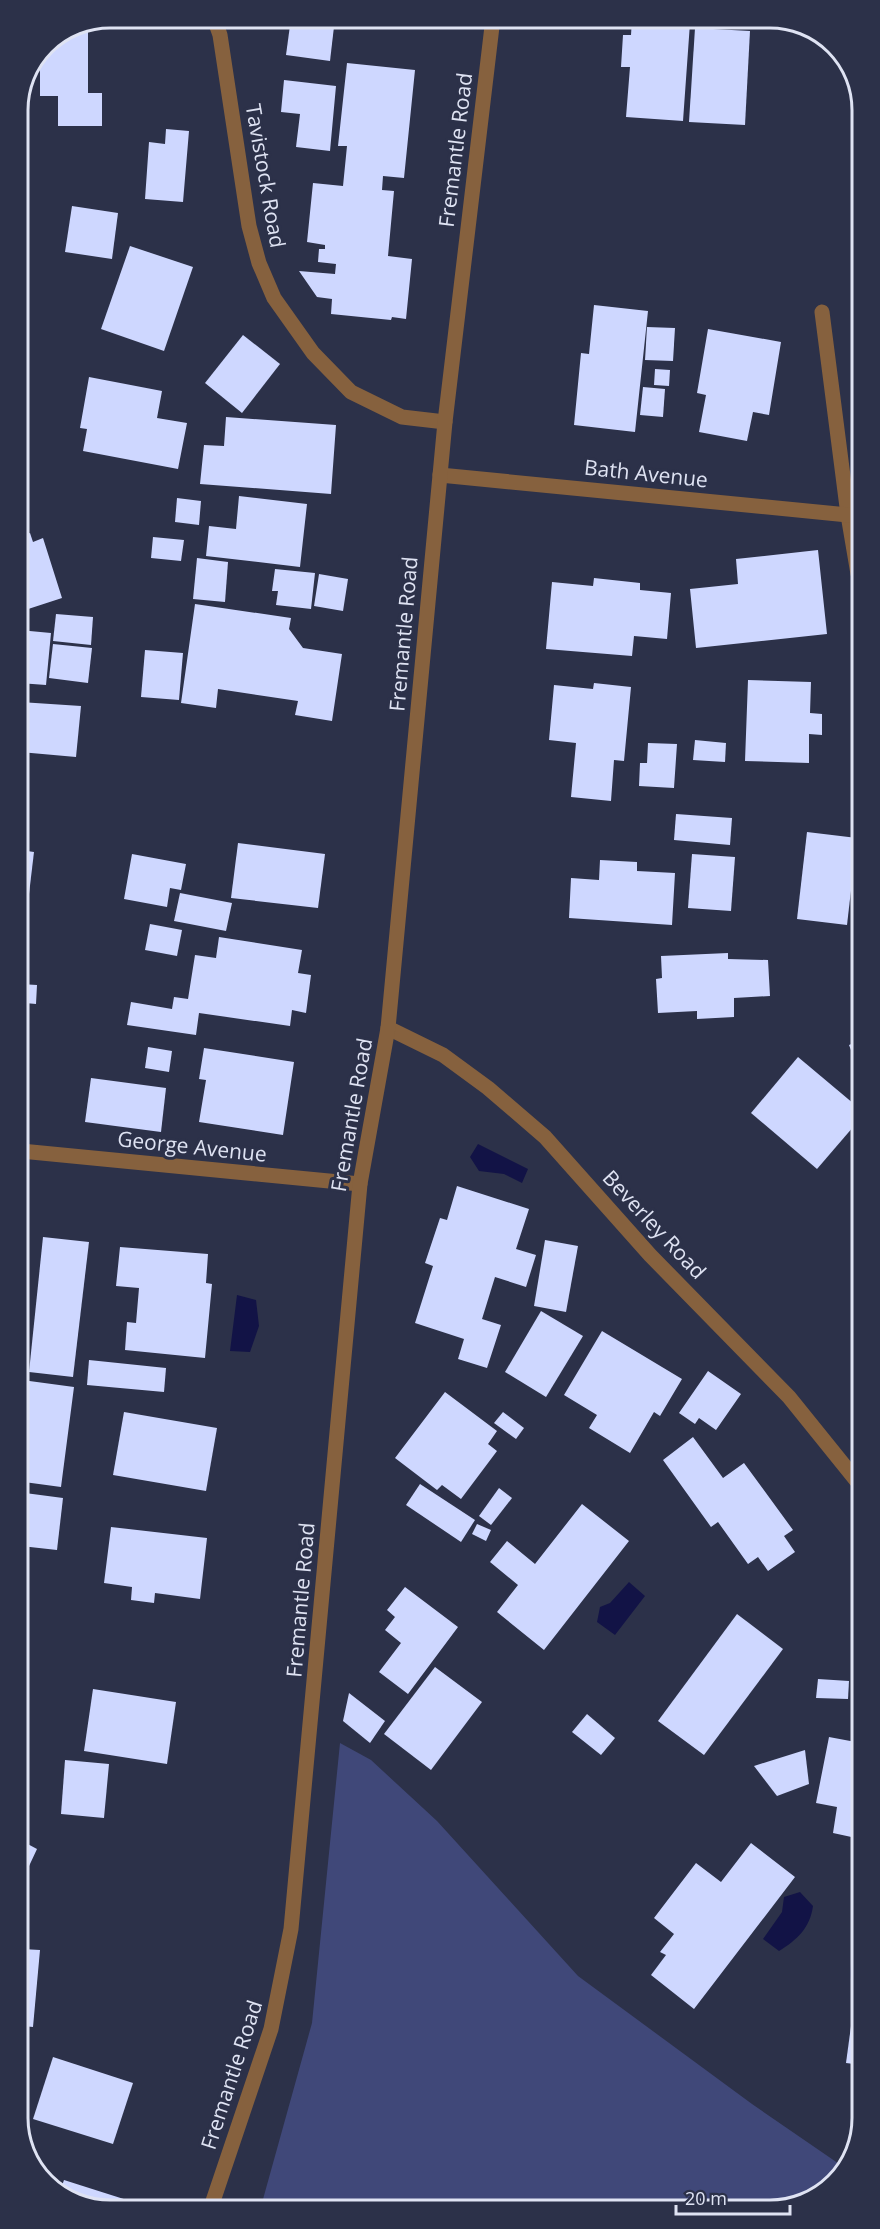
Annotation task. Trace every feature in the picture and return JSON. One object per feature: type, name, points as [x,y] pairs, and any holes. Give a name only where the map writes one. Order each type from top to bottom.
[{"type":"street","name":"Tavistock Road","points":[[218,29],[249,226],[259,263],[274,298],[313,353],[351,392],[402,417],[445,422]]},
{"type":"street","name":"Fremantle Road","points":[[213,2200],[271,2029],[291,1929],[360,1184],[388,1028],[445,422],[492,29]]},
{"type":"street","points":[[822,312],[852,539]]},
{"type":"street","name":"Bath Avenue","points":[[440,475],[848,515]]},
{"type":"street","name":"Beverley Road","points":[[388,1028],[443,1055],[488,1088],[545,1137],[650,1255],[789,1397],[852,1474]]},
{"type":"street","name":"George Avenue","points":[[29,1152],[360,1184]]},
{"type":"shaded area","points":[[478,1144],[528,1169],[522,1183],[504,1174],[479,1171],[470,1157]]},
{"type":"shaded area","points":[[237,1295],[256,1300],[259,1326],[250,1352],[230,1351]]},
{"type":"shaded area","points":[[629,1582],[645,1596],[615,1635],[597,1622],[600,1607],[610,1603]]},
{"type":"shaded area","points":[[340,1743],[371,1760],[437,1821],[578,1976],[752,2104],[838,2163],[819,2183],[806,2192],[780,2200],[263,2200],[312,2023]]},
{"type":"shaded area","points":[[800,1892],[813,1906],[809,1921],[797,1938],[779,1951],[763,1939],[782,1912],[784,1897]]},
{"type":"building","points":[[290,29],[334,29],[330,61],[286,55]]},
{"type":"building","points":[[631,29],[690,29],[683,121],[626,117],[630,67],[621,67],[623,35],[631,35]]},
{"type":"building","points":[[695,29],[750,31],[745,125],[689,122]]},
{"type":"building","points":[[88,32],[88,93],[102,93],[102,126],[58,126],[58,96],[40,96],[40,70],[46,61],[70,40]]},
{"type":"building","points":[[347,63],[415,70],[404,178],[383,176],[382,190],[394,191],[388,256],[412,259],[406,319],[392,317],[391,320],[331,314],[332,299],[317,297],[299,271],[335,274],[336,264],[318,262],[319,249],[325,249],[325,245],[307,242],[313,183],[343,186],[347,146],[338,146]]},
{"type":"building","points":[[284,80],[336,86],[330,151],[296,147],[300,114],[281,112]]},
{"type":"building","points":[[166,129],[189,131],[183,202],[145,199],[149,142],[165,144]]},
{"type":"building","points":[[72,206],[118,213],[112,259],[65,252]]},
{"type":"building","points":[[130,246],[193,267],[164,351],[101,329]]},
{"type":"building","points":[[594,305],[648,311],[635,432],[574,425],[581,353],[589,354]]},
{"type":"building","points":[[647,327],[675,328],[673,361],[645,360]]},
{"type":"building","points":[[708,329],[781,342],[769,415],[753,412],[747,441],[699,432],[706,395],[697,393]]},
{"type":"building","points":[[243,335],[280,364],[242,413],[205,383]]},
{"type":"building","points":[[655,369],[670,370],[669,386],[654,385]]},
{"type":"building","points":[[89,377],[162,391],[157,418],[187,423],[178,469],[83,451],[87,429],[80,428]]},
{"type":"building","points":[[643,387],[665,389],[663,417],[640,415]]},
{"type":"building","points":[[226,417],[336,425],[331,494],[200,484],[204,445],[224,446]]},
{"type":"building","points":[[239,496],[307,504],[300,567],[206,556],[209,526],[236,529]]},
{"type":"building","points":[[177,498],[201,501],[199,525],[175,522]]},
{"type":"building","points":[[29,533],[33,542],[43,538],[62,598],[29,609]]},
{"type":"building","points":[[153,537],[184,540],[181,561],[151,558]]},
{"type":"building","points":[[818,550],[827,634],[696,648],[690,589],[738,584],[736,559]]},
{"type":"building","points":[[197,558],[228,562],[225,602],[193,599]]},
{"type":"building","points":[[275,569],[315,573],[311,609],[276,605],[278,591],[272,591]]},
{"type":"building","points":[[319,574],[348,579],[343,611],[314,606]]},
{"type":"building","points":[[594,578],[640,583],[640,590],[671,593],[667,639],[634,636],[632,656],[546,649],[552,582],[593,586]]},
{"type":"building","points":[[195,604],[291,618],[289,629],[303,648],[342,654],[332,721],[295,715],[298,701],[218,689],[216,708],[181,703]]},
{"type":"building","points":[[56,614],[93,617],[91,645],[53,641]]},
{"type":"building","points":[[29,631],[51,633],[46,685],[29,684]]},
{"type":"building","points":[[53,644],[92,648],[88,683],[49,678]]},
{"type":"building","points":[[145,650],[183,653],[179,700],[141,697]]},
{"type":"building","points":[[748,680],[811,682],[810,713],[822,714],[822,735],[809,734],[809,763],[745,761]]},
{"type":"building","points":[[594,683],[631,687],[624,761],[614,760],[611,801],[571,797],[576,743],[549,740],[554,685],[593,689]]},
{"type":"building","points":[[29,703],[81,706],[76,757],[29,753]]},
{"type":"building","points":[[695,740],[726,743],[725,762],[693,760]]},
{"type":"building","points":[[648,743],[677,744],[674,788],[639,786],[640,763],[647,763]]},
{"type":"building","points":[[676,814],[732,818],[730,845],[674,840]]},
{"type":"building","points":[[807,832],[852,837],[852,882],[847,925],[797,919]]},
{"type":"building","points":[[238,843],[325,854],[318,908],[231,898]]},
{"type":"building","points":[[29,851],[34,852],[29,894]]},
{"type":"building","points":[[132,854],[186,864],[181,890],[170,888],[167,907],[124,899]]},
{"type":"building","points":[[692,854],[735,857],[731,911],[688,908]]},
{"type":"building","points":[[600,860],[637,862],[637,871],[675,873],[672,925],[569,918],[571,878],[599,880]]},
{"type":"building","points":[[180,893],[232,903],[226,931],[174,921]]},
{"type":"building","points":[[150,924],[182,930],[177,956],[145,950]]},
{"type":"building","points":[[219,937],[302,950],[298,973],[311,975],[306,1013],[292,1010],[290,1026],[199,1013],[196,1035],[127,1025],[131,1002],[172,1009],[174,997],[188,999],[195,955],[216,958]]},
{"type":"building","points":[[728,953],[728,959],[768,960],[770,996],[734,998],[734,1017],[697,1019],[697,1011],[658,1013],[656,979],[662,978],[661,956]]},
{"type":"building","points":[[29,985],[37,985],[36,1004],[29,1003]]},
{"type":"building","points":[[148,1047],[172,1051],[169,1072],[145,1068]]},
{"type":"building","points":[[204,1048],[294,1062],[283,1135],[199,1122],[206,1080],[199,1079]]},
{"type":"building","points":[[798,1057],[852,1102],[852,1128],[817,1169],[751,1113]]},
{"type":"building","points":[[91,1078],[166,1088],[161,1132],[85,1122]]},
{"type":"building","points":[[457,1186],[529,1209],[516,1249],[536,1255],[526,1287],[495,1277],[482,1319],[501,1325],[487,1368],[458,1359],[464,1339],[415,1323],[433,1266],[425,1263],[440,1218],[447,1220]]},
{"type":"building","points":[[43,1237],[89,1242],[73,1377],[29,1372]]},
{"type":"building","points":[[545,1240],[578,1246],[566,1312],[534,1306]]},
{"type":"building","points":[[120,1247],[208,1254],[206,1283],[212,1284],[205,1358],[125,1350],[127,1322],[136,1323],[139,1288],[116,1286]]},
{"type":"building","points":[[541,1311],[583,1336],[546,1397],[505,1372]]},
{"type":"building","points":[[602,1331],[682,1379],[660,1416],[654,1412],[630,1453],[589,1428],[597,1415],[564,1395]]},
{"type":"building","points":[[89,1360],[166,1368],[164,1392],[87,1385]]},
{"type":"building","points":[[708,1371],[741,1394],[716,1430],[699,1418],[695,1424],[679,1413]]},
{"type":"building","points":[[29,1381],[74,1387],[61,1487],[29,1483]]},
{"type":"building","points":[[445,1392],[497,1431],[488,1444],[497,1451],[461,1499],[442,1485],[437,1490],[395,1458]]},
{"type":"building","points":[[124,1412],[217,1428],[206,1491],[113,1475]]},
{"type":"building","points":[[503,1412],[524,1428],[516,1439],[494,1423]]},
{"type":"building","points":[[693,1437],[723,1478],[744,1463],[793,1530],[784,1536],[795,1552],[768,1571],[758,1557],[748,1564],[718,1522],[711,1527],[663,1460]]},
{"type":"building","points":[[420,1484],[475,1520],[461,1542],[406,1505]]},
{"type":"building","points":[[499,1488],[512,1498],[491,1525],[479,1516]]},
{"type":"building","points":[[29,1494],[63,1498],[57,1550],[29,1547]]},
{"type":"building","points":[[582,1504],[629,1541],[544,1650],[497,1612],[518,1585],[490,1562],[507,1541],[535,1564]]},
{"type":"building","points":[[477,1524],[491,1530],[486,1541],[472,1534]]},
{"type":"building","points":[[111,1527],[207,1538],[200,1599],[155,1593],[154,1603],[131,1600],[132,1587],[104,1583]]},
{"type":"building","points":[[405,1587],[458,1627],[408,1694],[379,1672],[401,1643],[385,1630],[395,1617],[387,1610]]},
{"type":"building","points":[[737,1614],[783,1649],[704,1755],[658,1721]]},
{"type":"building","points":[[435,1667],[482,1702],[431,1770],[384,1734]]},
{"type":"building","points":[[818,1679],[849,1681],[848,1699],[816,1698]]},
{"type":"building","points":[[93,1689],[176,1702],[167,1764],[84,1751]]},
{"type":"building","points":[[349,1693],[385,1721],[370,1743],[343,1721]]},
{"type":"building","points":[[587,1714],[615,1738],[601,1755],[572,1732]]},
{"type":"building","points":[[829,1737],[852,1741],[852,1837],[833,1833],[837,1807],[816,1803]]},
{"type":"building","points":[[805,1750],[809,1784],[777,1796],[754,1766]]},
{"type":"building","points":[[65,1760],[109,1764],[104,1818],[61,1814]]},
{"type":"building","points":[[751,1843],[795,1877],[694,2009],[651,1975],[666,1955],[660,1952],[674,1934],[654,1918],[696,1863],[721,1882]]},
{"type":"building","points":[[29,1845],[37,1849],[29,1866]]},
{"type":"building","points":[[29,1949],[40,1950],[33,2027],[29,2027]]},
{"type":"building","points":[[851,2026],[852,2026],[852,2064],[846,2063]]},
{"type":"building","points":[[53,2057],[133,2083],[113,2144],[33,2119]]},
{"type":"building","points":[[64,2180],[127,2200],[89,2198],[63,2184]]}]
